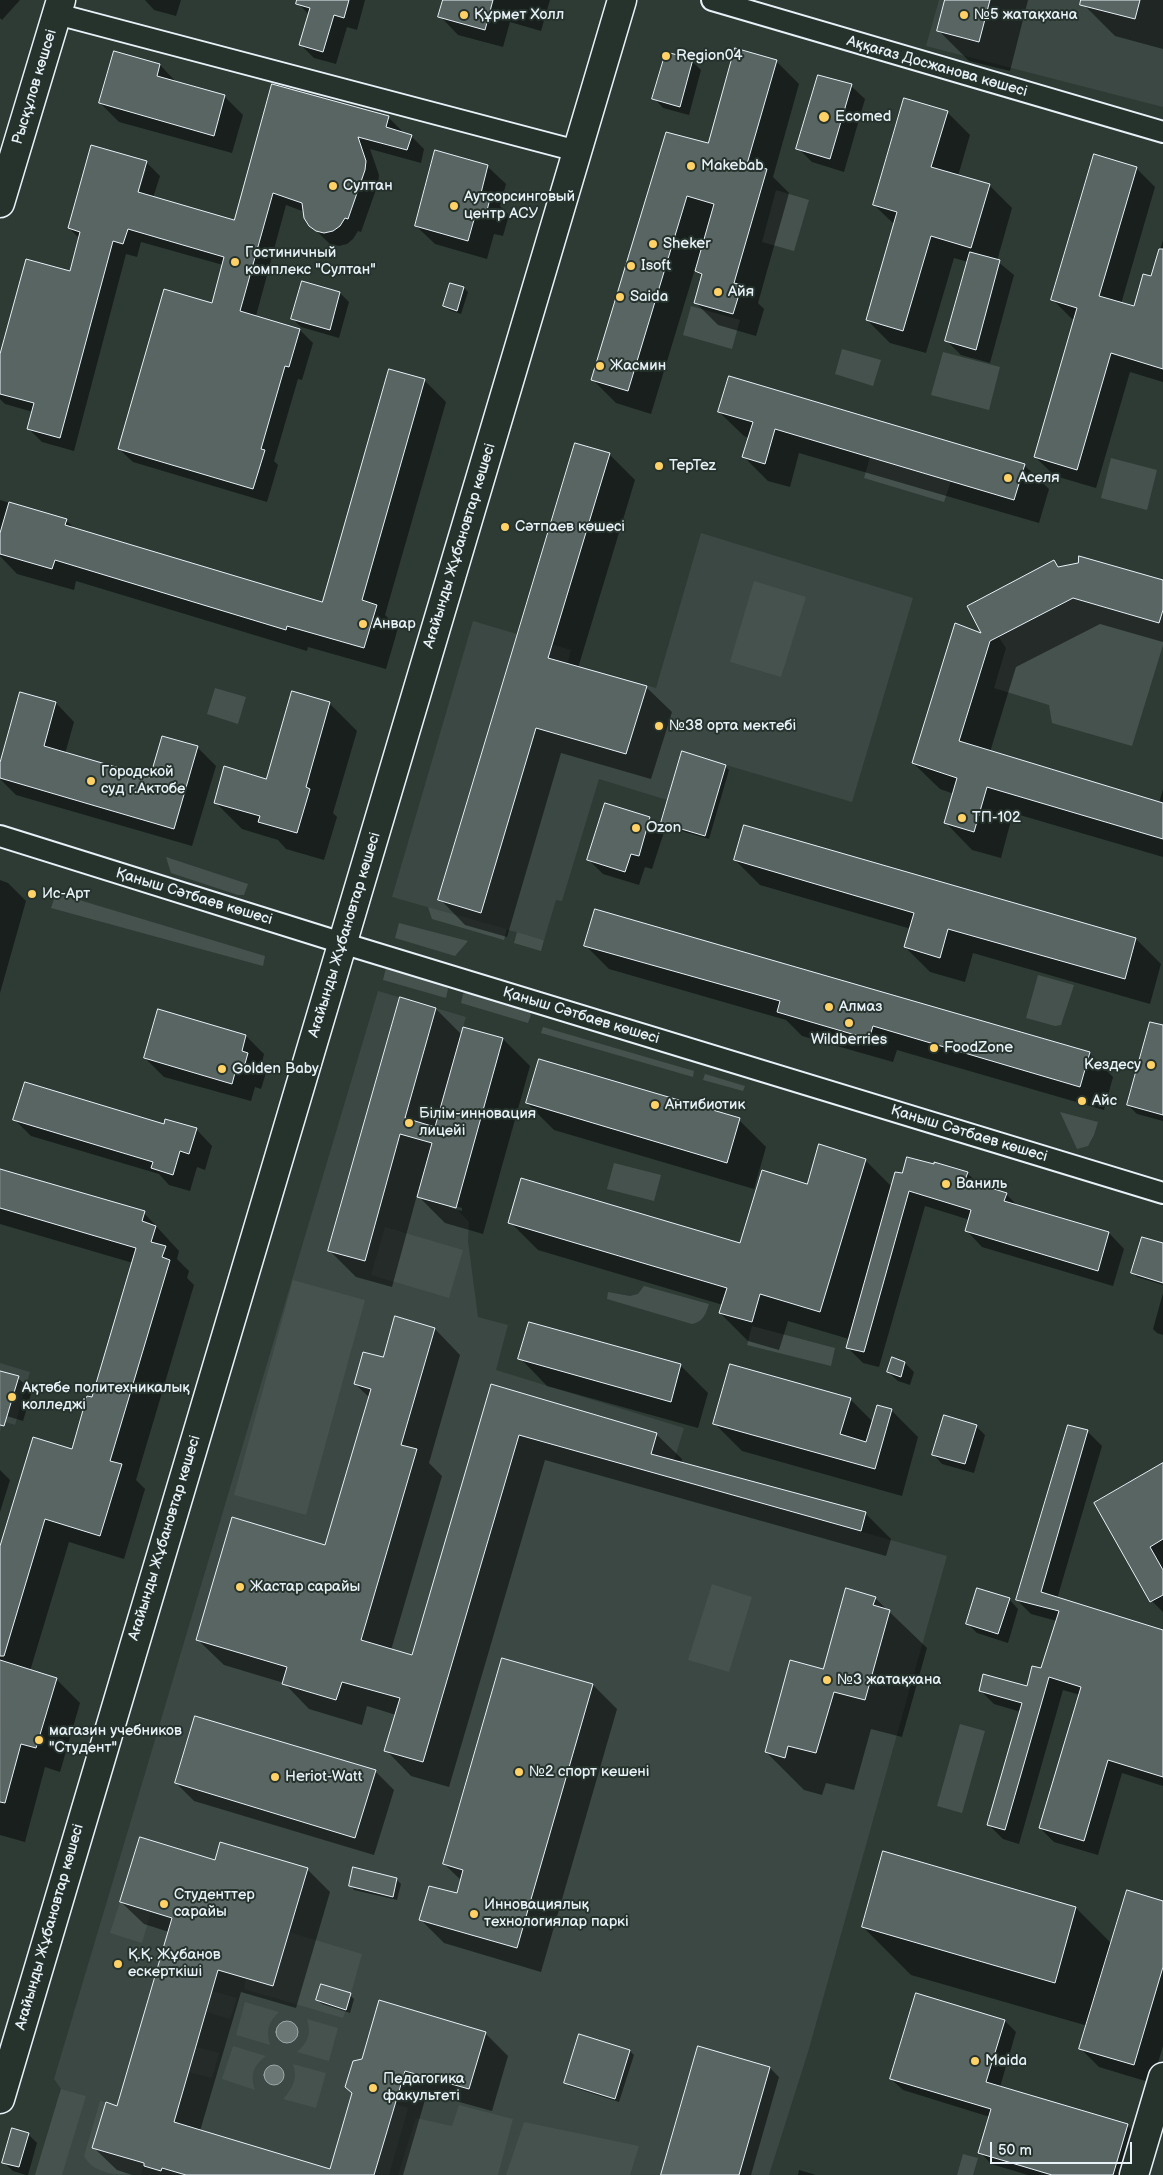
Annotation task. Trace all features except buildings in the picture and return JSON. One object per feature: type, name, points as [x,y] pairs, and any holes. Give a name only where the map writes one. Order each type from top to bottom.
[{"type":"street","name":"Ағайынды Жұбановтар көшесі","points":[[0,2099],[622,0]]},
{"type":"street","name":"Аққағаз Досжанова көшесі","points":[[712,0],[1163,132]]},
{"type":"street","points":[[59,7],[577,151]]},
{"type":"street","name":"Рысқұлов көшсеі","points":[[0,203],[59,7]]},
{"type":"street","name":"Қаныш Сәтбаев көшесі","points":[[0,836],[342,943],[1163,1193]]},
{"type":"street","points":[[1134,2175],[1163,2077]]},
{"type":"shaded area","points":[[939,0],[1163,0],[1163,107],[926,46]]},
{"type":"shaded area","points":[[776,190],[809,200],[794,251],[762,242]]},
{"type":"shaded area","points":[[691,306],[740,320],[732,349],[683,335]]},
{"type":"shaded area","points":[[842,349],[881,360],[873,386],[835,374]]},
{"type":"shaded area","points":[[943,352],[1000,367],[989,410],[931,395]]},
{"type":"shaded area","points":[[870,457],[951,481],[944,502],[864,478]]},
{"type":"shaded area","points":[[1111,458],[1157,470],[1147,510],[1101,498]]},
{"type":"shaded area","name":"№38 орта мектебі","points":[[701,533],[913,598],[852,802],[726,765],[705,836],[661,823],[667,800],[599,779],[562,901],[556,900],[544,940],[392,897],[473,621],[571,650],[568,663],[656,688]]},
{"type":"shaded area","points":[[754,581],[806,597],[781,677],[730,662]]},
{"type":"shaded area","points":[[1073,598],[1159,623],[1161,617],[1163,617],[1163,645],[1132,746],[1052,723],[1049,705],[994,688],[1006,648],[998,636]]},
{"type":"shaded area","points":[[215,688],[246,697],[238,724],[207,714]]},
{"type":"shaded area","points":[[166,857],[248,884],[244,895],[238,895],[171,873]]},
{"type":"shaded area","points":[[56,893],[265,956],[263,966],[51,908]]},
{"type":"shaded area","points":[[428,907],[507,929],[504,940],[432,919]]},
{"type":"shaded area","points":[[399,923],[468,941],[455,956],[395,938]]},
{"type":"shaded area","points":[[517,932],[544,940],[541,951],[514,943]]},
{"type":"shaded area","points":[[386,968],[445,985],[448,989],[446,998],[383,980]]},
{"type":"shaded area","points":[[1038,975],[1074,985],[1061,1025],[1055,1026],[1026,1018]]},
{"type":"shaded area","points":[[378,991],[466,1017],[463,1027],[503,1038],[456,1208],[469,1222],[468,1241],[478,1317],[508,1325],[496,1370],[684,1428],[669,1477],[947,1556],[808,2052],[769,2175],[35,2175],[61,2089],[54,2079]]},
{"type":"shaded area","points":[[470,991],[527,1008],[531,1015],[528,1023],[461,1003],[463,994]]},
{"type":"shaded area","points":[[543,1027],[694,1071],[693,1077],[541,1033]]},
{"type":"shaded area","points":[[705,1074],[745,1086],[743,1091],[703,1080]]},
{"type":"shaded area","points":[[1060,1112],[1098,1122],[1088,1146],[1077,1149]]},
{"type":"shaded area","points":[[614,1163],[661,1175],[654,1201],[607,1189]]},
{"type":"shaded area","points":[[385,1227],[463,1250],[449,1298],[371,1275]]},
{"type":"shaded area","points":[[293,1280],[365,1300],[306,1515],[234,1495]]},
{"type":"shaded area","points":[[644,1286],[709,1304],[702,1319],[692,1324],[607,1299],[608,1292],[630,1296],[638,1294]]},
{"type":"shaded area","points":[[752,1326],[835,1348],[831,1366],[747,1345]]},
{"type":"shaded area","name":"Ақтөбе политехникалық колледжі","points":[[0,1363],[30,1372],[15,1425],[3,1421],[0,1432]]},
{"type":"shaded area","points":[[712,1584],[752,1597],[729,1672],[688,1660]]},
{"type":"shaded area","points":[[960,1724],[985,1731],[962,1813],[937,1806]]},
{"type":"shaded area","points":[[120,1902],[151,1912],[142,1943],[110,1933]]},
{"type":"shaded area","points":[[289,1932],[362,1954],[351,1993],[321,1985],[316,2000],[346,2010],[343,2018],[244,1989],[246,1979],[273,1986]]},
{"type":"shaded area","points":[[212,1991],[237,1998],[230,2019],[206,2012]]},
{"type":"shaded area","points":[[245,2002],[279,2012],[272,2019],[269,2027],[270,2045],[236,2035]]},
{"type":"shaded area","points":[[307,2019],[338,2028],[329,2061],[297,2052],[304,2045],[308,2037]]},
{"type":"shaded area","points":[[287,2021],[295,2024],[298,2032],[295,2040],[287,2043],[279,2040],[276,2032],[279,2024]]},
{"type":"shaded area","points":[[233,2046],[266,2056],[255,2067],[253,2080],[255,2090],[222,2079]]},
{"type":"shaded area","points":[[196,2047],[219,2053],[212,2078],[189,2072]]},
{"type":"shaded area","points":[[293,2064],[326,2073],[316,2108],[283,2099],[294,2083]]},
{"type":"shaded area","points":[[270,2065],[278,2065],[284,2071],[284,2079],[278,2085],[270,2085],[264,2079],[264,2071]]},
{"type":"shaded area","points":[[61,2089],[86,2096],[62,2175],[35,2175]]},
{"type":"shaded area","points":[[100,2101],[106,2102],[92,2148],[144,2163],[141,2175],[108,2173],[94,2167],[84,2156]]},
{"type":"shaded area","points":[[395,2104],[408,2108],[389,2175],[374,2175]]},
{"type":"shaded area","points":[[459,2105],[513,2119],[498,2175],[398,2175],[416,2118],[452,2126]]},
{"type":"shaded area","points":[[524,2122],[639,2146],[630,2175],[506,2175]]},
{"type":"shaded area","points":[[963,2154],[978,2158],[973,2175],[957,2175]]},
{"type":"place","name":"Құрмет Холл","points":[[464,15]]},
{"type":"place","name":"№5 жатақхана","points":[[964,15]]},
{"type":"place","name":"Region04","points":[[666,56]]},
{"type":"place","name":"Ecomed","points":[[824,117]]},
{"type":"place","name":"Makebab","points":[[691,166]]},
{"type":"place","name":"Султан","points":[[333,186]]},
{"type":"place","name":"Аутсорсинговый центр АСУ","points":[[454,206]]},
{"type":"place","name":"Sheker","points":[[653,244]]},
{"type":"place","name":"Гостиничный комплекс \"Султан\"","points":[[235,262]]},
{"type":"place","name":"Isoft","points":[[631,266]]},
{"type":"place","name":"Айя","points":[[718,292]]},
{"type":"place","name":"Saida","points":[[620,297]]},
{"type":"place","name":"Жасмин","points":[[600,366]]},
{"type":"place","name":"TepTez","points":[[659,466]]},
{"type":"place","name":"Аселя","points":[[1008,478]]},
{"type":"place","name":"Сәтпаев көшесі","points":[[505,527]]},
{"type":"place","name":"Анвар","points":[[363,624]]},
{"type":"place","name":"№38 орта мектебі","points":[[659,726]]},
{"type":"place","name":"Городской суд г.Актобе","points":[[91,781]]},
{"type":"place","name":"ТП-102","points":[[962,818]]},
{"type":"place","name":"Ozon","points":[[636,828]]},
{"type":"place","name":"Ис-Арт","points":[[32,894]]},
{"type":"place","name":"Алмаз","points":[[829,1007]]},
{"type":"place","name":"Wildberries","points":[[849,1023]]},
{"type":"place","name":"FoodZone","points":[[934,1048]]},
{"type":"place","name":"Кездесу","points":[[1151,1065]]},
{"type":"place","name":"Golden Baby","points":[[222,1069]]},
{"type":"place","name":"Айс","points":[[1082,1101]]},
{"type":"place","name":"Антибиотик","points":[[655,1105]]},
{"type":"place","name":"Білім-инновация лицейі","points":[[409,1123]]},
{"type":"place","name":"Ваниль","points":[[946,1184]]},
{"type":"place","name":"Ақтөбе политехникалық колледжі","points":[[12,1397]]},
{"type":"place","name":"Жастар сарайы","points":[[240,1587]]},
{"type":"place","name":"№3 жатақхана","points":[[827,1680]]},
{"type":"place","name":"магазин учебников \"Студент\"","points":[[39,1740]]},
{"type":"place","name":"№2 спорт кешені","points":[[519,1772]]},
{"type":"place","name":"Heriot-Watt","points":[[275,1777]]},
{"type":"place","name":"Студенттер сарайы","points":[[164,1904]]},
{"type":"place","name":"Инновациялық технологиялар паркі","points":[[474,1914]]},
{"type":"place","name":"Қ.Қ. Жұбанов ескерткіші","points":[[118,1964]]},
{"type":"place","name":"Maida","points":[[975,2061]]},
{"type":"place","name":"Педагогика факультеті","points":[[373,2088]]}]
